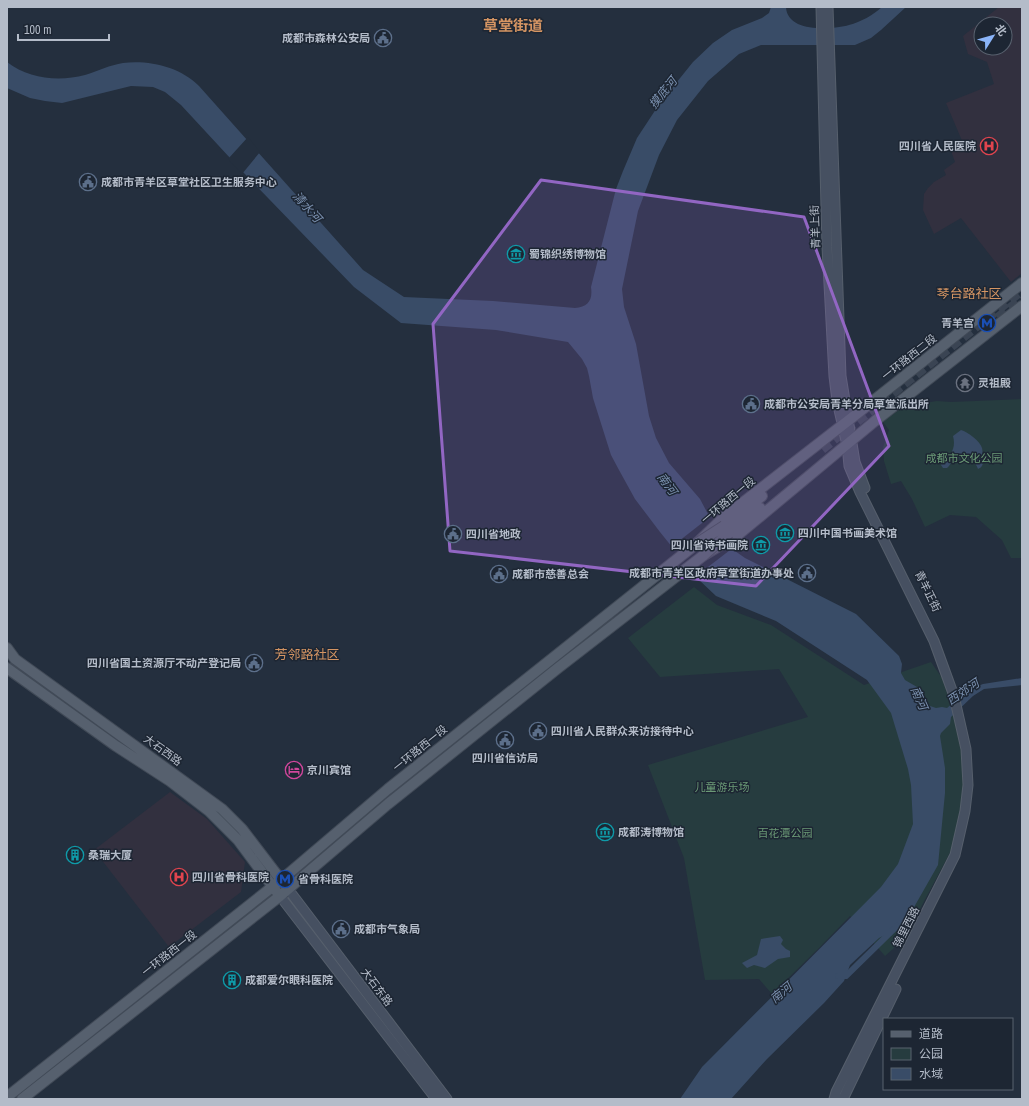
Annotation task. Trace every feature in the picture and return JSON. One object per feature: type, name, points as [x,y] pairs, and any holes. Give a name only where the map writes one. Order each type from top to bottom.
[{"type":"main road","name":"青羊上街","points":[[821,7],[825,23],[841,376],[846,423],[850,443]]},
{"type":"main road","name":"青羊上街","points":[[825,23],[828,7]]},
{"type":"main road","name":"一环路西二段","points":[[846,423],[1022,283]]},
{"type":"main road","points":[[726,529],[850,443],[1022,306]]},
{"type":"main road","name":"一环路西一段","points":[[7,1097],[277,883],[388,789],[696,544],[726,529],[846,423]]},
{"type":"main road","name":"青羊正街","points":[[850,443],[849,466],[860,492],[934,641],[957,695],[970,756]]},
{"type":"main road","points":[[22,1099],[284,892],[388,804],[522,697],[704,555],[726,529],[824,452]]},
{"type":"main road","name":"大石西路","points":[[7,648],[15,659],[222,809],[242,829],[277,883]]},
{"type":"main road","name":"大石西路","points":[[7,668],[116,746],[170,781],[209,811],[284,892]]},
{"type":"main road","name":"锦里西路","points":[[834,1099],[836,1092],[955,855],[965,811],[970,756]]},
{"type":"main road","name":"锦里西路","points":[[843,1099],[956,865],[970,821],[974,782],[970,756]]},
{"type":"main road","name":"大石东路","points":[[284,892],[436,1099]]},
{"type":"main road","name":"大石东路","points":[[284,892],[447,1099]]},
{"type":"highlighted area","points":[[541,180],[804,217],[889,446],[756,586],[450,551],[433,324]]},
{"type":"shaded area","name":"四川省人民医院","points":[[999,7],[1022,7],[1022,273],[1011,282],[961,218],[934,234],[923,210],[924,194],[928,188],[934,182],[946,175],[944,170],[955,162],[950,148],[963,143],[946,103],[994,84],[987,62],[968,54],[963,36],[973,28],[973,56],[1013,56],[1013,16],[988,16]]},
{"type":"shaded area","name":"四川省骨科医院","points":[[170,792],[207,819],[245,862],[241,892],[169,947],[94,850]]},
{"type":"green space","name":"成都市文化公园","points":[[1022,399],[1022,558],[1011,558],[1002,540],[976,517],[950,515],[925,527],[912,499],[901,481],[891,484],[884,461],[883,447],[889,430],[883,422],[912,400],[920,407],[925,403],[937,401],[951,402]]},
{"type":"green space","name":"百花潭公园","points":[[694,587],[717,605],[771,625],[864,685],[931,662],[942,678],[962,740],[965,787],[953,847],[912,924],[893,949],[885,956],[850,916],[772,994],[759,979],[705,980],[684,858],[648,765],[808,717],[779,669],[660,677],[628,638]]},
{"type":"water","name":"南河","points":[[771,7],[786,7],[788,15],[794,21],[802,25],[812,28],[832,28],[858,22],[875,13],[882,7],[906,7],[871,38],[855,45],[761,45],[739,54],[708,81],[677,120],[659,155],[638,211],[622,289],[624,307],[636,344],[649,416],[656,438],[669,463],[700,499],[710,518],[735,551],[745,558],[856,614],[899,656],[902,664],[901,673],[905,680],[917,687],[930,706],[936,708],[947,708],[970,689],[983,684],[1022,678],[1022,685],[984,689],[973,696],[951,717],[950,724],[941,733],[940,736],[945,768],[945,793],[938,865],[904,924],[879,938],[850,965],[844,981],[824,1003],[767,1059],[731,1099],[680,1099],[702,1067],[881,887],[898,864],[913,824],[911,785],[908,769],[891,713],[867,680],[776,621],[716,596],[697,578],[635,499],[619,470],[611,455],[593,398],[587,368],[582,359],[568,342],[496,330],[401,323],[354,287],[243,172],[181,105],[165,92],[153,87],[131,86],[62,103],[45,101],[30,98],[7,88],[7,62],[25,72],[44,78],[75,77],[123,63],[133,62],[154,64],[174,70],[191,79],[199,86],[363,270],[404,297],[493,301],[575,308],[583,306],[589,302],[591,287],[616,189],[637,138],[660,103],[693,62],[713,43],[732,30],[762,18],[769,13]]},
{"type":"water","points":[[961,430],[973,437],[981,445],[983,464],[978,469],[974,462],[964,457],[952,462],[947,468],[943,468],[941,465],[941,461],[948,457],[952,451],[954,444],[953,436]]},
{"type":"water","points":[[780,936],[783,940],[781,944],[790,951],[790,957],[778,959],[765,968],[754,965],[747,968],[742,963],[757,955],[761,939]]},
{"type":"pier","points":[[248,137],[260,152],[242,174],[228,159]]},
{"type":"pier","points":[[711,516],[734,547],[695,577],[670,548]]},
{"type":"waterway","points":[[838,976],[846,976],[897,926]]},
{"type":"tunnel","points":[[822,449],[1022,290]]},
{"type":"tunnel","points":[[998,318],[1022,299]]},
{"type":"place","name":"成都市森林公安局","points":[[383,38]]},
{"type":"place","name":"四川省人民医院","points":[[989,146]]},
{"type":"place","name":"成都市青羊区草堂社区卫生服务中心","points":[[88,182]]},
{"type":"place","name":"蜀锦织绣博物馆","points":[[516,254]]},
{"type":"place","name":"青羊宫","points":[[987,323]]},
{"type":"place","name":"灵祖殿","points":[[965,383]]},
{"type":"place","name":"成都市公安局青羊分局草堂派出所","points":[[751,404]]},
{"type":"place","name":"四川中国书画美术馆","points":[[785,533]]},
{"type":"place","name":"四川省地政","points":[[453,534]]},
{"type":"place","name":"四川省诗书画院","points":[[761,545]]},
{"type":"place","name":"成都市青羊区政府草堂街道办事处","points":[[807,573]]},
{"type":"place","name":"成都市慈善总会","points":[[499,574]]},
{"type":"place","name":"四川省国土资源厅不动产登记局","points":[[254,663]]},
{"type":"place","name":"四川省人民群众来访接待中心","points":[[538,731]]},
{"type":"place","name":"四川省信访局","points":[[505,740]]},
{"type":"place","name":"京川宾馆","points":[[294,770]]},
{"type":"place","name":"成都涛博物馆","points":[[605,832]]},
{"type":"place","name":"桑瑞大厦","points":[[75,855]]},
{"type":"place","name":"四川省骨科医院","points":[[179,877]]},
{"type":"place","name":"省骨科医院","points":[[285,879]]},
{"type":"place","name":"成都市气象局","points":[[341,929]]},
{"type":"place","name":"成都爱尔眼科医院","points":[[232,980]]},
{"type":"district","name":"草堂街道","points":[[513,26]]},
{"type":"district","name":"琴台路社区","points":[[969,293]]},
{"type":"district","name":"芳邻路社区","points":[[307,654]]},
{"type":"water label","name":"摸底河","points":[[663,93]]},
{"type":"water label","name":"清水河","points":[[307,207]]},
{"type":"water label","name":"西郊河","points":[[963,692]]},
{"type":"park label","name":"儿童游乐场","points":[[722,787]]}]
